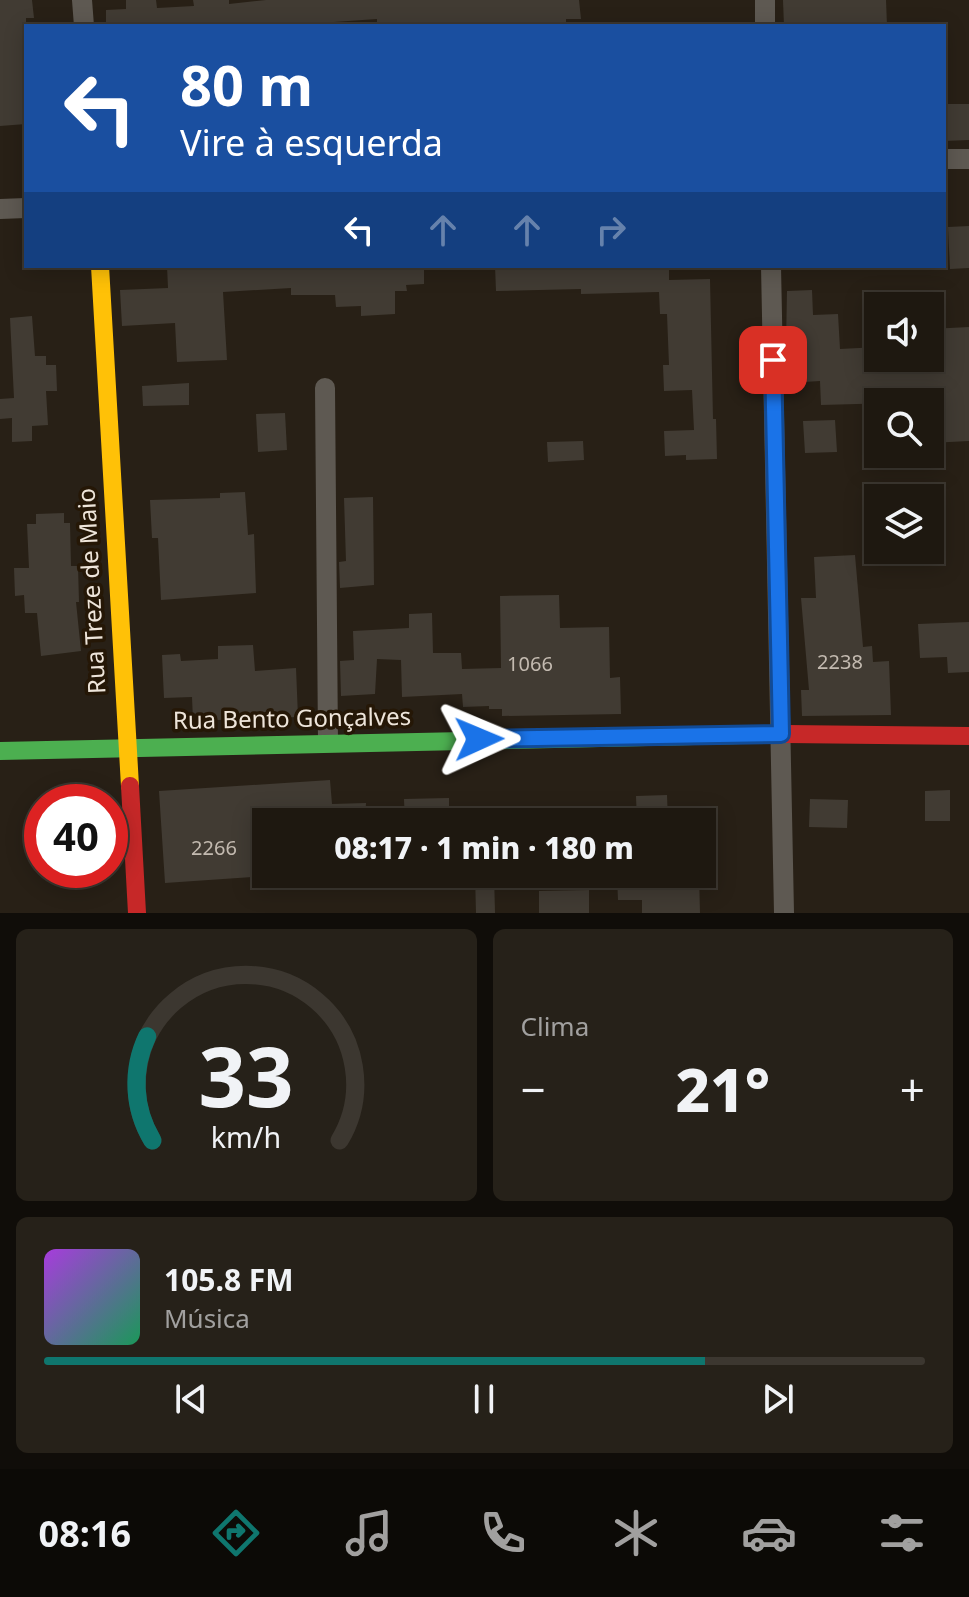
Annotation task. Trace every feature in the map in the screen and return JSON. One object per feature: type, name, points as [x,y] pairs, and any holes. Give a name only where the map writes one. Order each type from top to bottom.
[{"type":"street","points":[[82,0],[84,24]]},
{"type":"street","points":[[765,0],[765,24]]},
{"type":"street","points":[[946,159],[969,159]]},
{"type":"street","points":[[0,209],[24,208]]},
{"type":"street","name":"Rua Treze de Maio","points":[[100,268],[137,913]]},
{"type":"street","points":[[771,268],[784,913]]},
{"type":"street","points":[[325,388],[328,742]]},
{"type":"street","name":"Rua Bento Gonçalves","points":[[0,751],[781,734],[969,736]]},
{"type":"building","points":[[0,0],[32,0],[34,18],[26,18],[24,24],[24,124],[0,126]]},
{"type":"building","points":[[126,0],[156,0],[157,8],[194,6],[193,0],[229,0],[229,4],[266,0],[579,0],[581,19],[566,19],[566,24],[377,24],[377,19],[334,24],[106,24],[106,10],[126,9]]},
{"type":"building","points":[[783,0],[886,0],[887,24],[784,24]]},
{"type":"building","points":[[946,104],[969,104],[969,140],[946,141]]},
{"type":"building","points":[[969,226],[969,268],[950,269],[948,227]]},
{"type":"building","points":[[167,268],[424,268],[424,284],[406,285],[407,291],[395,291],[395,314],[361,316],[361,306],[336,307],[335,295],[291,295],[291,288],[223,292],[227,360],[177,362],[175,323],[122,326],[120,290],[168,288]]},
{"type":"building","points":[[495,268],[669,268],[669,280],[710,279],[713,419],[716,419],[717,459],[686,460],[686,455],[665,456],[664,431],[694,430],[692,390],[664,391],[663,365],[669,365],[667,314],[660,314],[659,292],[581,294],[581,289],[496,291]]},
{"type":"building","points":[[812,290],[813,315],[838,314],[840,349],[864,348],[864,372],[944,372],[944,328],[969,327],[969,441],[944,442],[944,388],[864,388],[864,404],[821,405],[820,381],[789,383],[787,291]]},
{"type":"building","points":[[32,316],[35,356],[46,356],[46,365],[56,365],[57,391],[46,391],[48,425],[32,426],[32,441],[12,442],[12,418],[0,419],[0,399],[14,398],[10,318]]},
{"type":"building","points":[[189,383],[189,405],[143,406],[142,386]]},
{"type":"building","points":[[285,413],[287,450],[258,452],[256,414]]},
{"type":"building","points":[[835,420],[837,452],[805,453],[803,421]]},
{"type":"building","points":[[583,441],[584,460],[548,462],[547,442]]},
{"type":"building","points":[[245,492],[248,535],[254,534],[256,593],[161,600],[158,538],[152,538],[150,500],[220,498],[220,493]]},
{"type":"building","points":[[373,497],[374,585],[340,588],[339,562],[346,561],[344,498]]},
{"type":"building","points":[[64,513],[64,523],[70,523],[71,566],[78,566],[79,602],[76,602],[81,651],[41,656],[37,613],[25,613],[24,595],[15,596],[14,568],[29,568],[27,524],[36,524],[36,514]]},
{"type":"building","points":[[855,555],[863,647],[872,646],[873,662],[889,661],[891,715],[802,716],[801,690],[809,690],[801,598],[816,598],[814,557]]},
{"type":"building","points":[[559,595],[560,628],[609,627],[610,678],[620,677],[621,714],[502,716],[502,709],[489,709],[489,706],[463,707],[462,694],[402,697],[401,660],[377,659],[375,694],[341,696],[340,661],[354,660],[353,631],[409,628],[409,614],[432,613],[433,653],[461,653],[462,669],[501,668],[500,596]]},
{"type":"building","points":[[969,622],[969,672],[948,673],[947,657],[920,658],[918,624]]},
{"type":"building","points":[[253,645],[255,671],[296,668],[298,717],[193,721],[192,697],[164,698],[162,655],[180,654],[181,661],[218,659],[218,646]]},
{"type":"building","points":[[330,780],[332,804],[366,803],[366,808],[252,808],[252,877],[165,883],[159,791]]},
{"type":"building","points":[[950,790],[950,821],[925,821],[925,791]]},
{"type":"building","points":[[667,795],[667,808],[636,808],[636,796]]},
{"type":"building","points":[[449,798],[449,808],[404,808],[404,799]]},
{"type":"building","points":[[810,799],[848,800],[847,828],[809,827]]},
{"type":"building","points":[[475,888],[494,888],[495,913],[476,913]]},
{"type":"building","points":[[618,888],[699,888],[700,913],[642,913],[642,900],[618,900]]},
{"type":"building","points":[[589,890],[589,913],[539,913],[539,891]]},
{"type":"traffic: fast","points":[[0,751],[787,734]]},
{"type":"traffic: slow","points":[[100,268],[130,786]]},
{"type":"traffic: jam","points":[[787,734],[969,736]]},
{"type":"traffic: jam","points":[[130,786],[137,913]]},
{"type":"route","points":[[479,739],[781,734],[773,360]]}]
